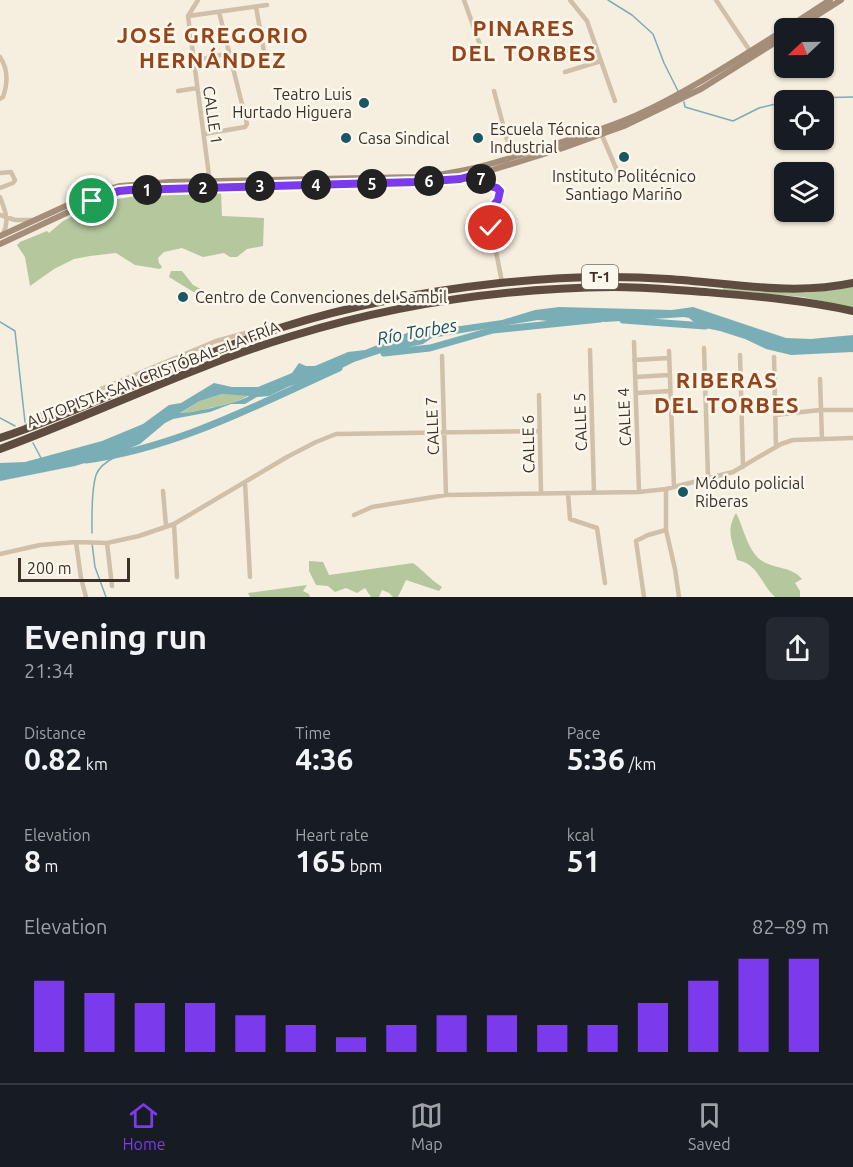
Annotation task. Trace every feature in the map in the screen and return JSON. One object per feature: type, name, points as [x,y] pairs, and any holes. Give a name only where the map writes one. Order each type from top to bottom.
[{"type":"highway","name":"AUTOPISTA SAN CRISTÓBAL - LA FRÍA","points":[[0,438],[267,333],[317,317],[399,298],[502,283],[582,278],[646,277],[791,289],[837,287],[853,283]]},
{"type":"highway","name":"AUTOPISTA SAN CRISTÓBAL - LA FRÍA","points":[[0,449],[248,351],[348,320],[447,300],[516,292],[616,287],[735,294],[814,303],[853,311]]},
{"type":"main road","points":[[803,18],[830,0]]},
{"type":"main road","points":[[813,18],[841,0]]},
{"type":"main road","points":[[2,235],[108,188],[169,182],[210,185],[417,182],[460,179],[600,132],[670,98],[774,36]]},
{"type":"main road","points":[[0,244],[92,201],[119,191],[442,175],[478,168],[641,119],[701,89],[774,43]]},
{"type":"street","points":[[188,16],[198,0]]},
{"type":"street","points":[[464,0],[480,45]]},
{"type":"street","points":[[570,0],[586,21],[615,101]]},
{"type":"street","points":[[716,0],[750,51]]},
{"type":"street","points":[[188,16],[267,5]]},
{"type":"street","points":[[256,7],[266,63]]},
{"type":"street","points":[[204,134],[245,127],[246,122],[219,12]]},
{"type":"street","name":"CALLE 1","points":[[188,16],[210,185]]},
{"type":"street","points":[[542,54],[596,46]]},
{"type":"street","points":[[193,60],[230,53]]},
{"type":"street","points":[[0,57],[7,73],[6,90],[0,99]]},
{"type":"street","points":[[565,72],[601,61]]},
{"type":"street","points":[[178,91],[197,88]]},
{"type":"street","points":[[494,91],[512,158]]},
{"type":"street","points":[[600,132],[621,180]]},
{"type":"street","points":[[0,173],[11,172],[15,180],[0,188]]},
{"type":"street","points":[[479,174],[483,184],[500,191],[498,200],[489,211],[489,216],[502,283]]},
{"type":"street","points":[[0,197],[8,217],[7,227],[2,235]]},
{"type":"street","points":[[0,215],[20,220],[35,220]]},
{"type":"street","points":[[7,227],[20,220]]},
{"type":"street","name":"CALLE 4","points":[[634,342],[639,492]]},
{"type":"street","points":[[704,348],[708,477]]},
{"type":"street","name":"CALLE 5","points":[[590,350],[594,493]]},
{"type":"street","points":[[669,351],[674,487]]},
{"type":"street","points":[[740,355],[743,467]]},
{"type":"street","name":"CALLE 7","points":[[442,356],[446,495]]},
{"type":"street","points":[[774,357],[776,447]]},
{"type":"street","points":[[634,360],[669,358]]},
{"type":"street","points":[[635,377],[669,375]]},
{"type":"street","points":[[820,380],[822,439]]},
{"type":"street","points":[[636,393],[670,391]]},
{"type":"street","name":"CALLE 6","points":[[539,395],[541,493]]},
{"type":"street","points":[[775,415],[820,410],[853,411]]},
{"type":"street","points":[[0,554],[40,545],[76,542],[107,543],[126,540],[174,524],[306,447],[336,434],[540,430]]},
{"type":"street","points":[[354,515],[372,507],[446,495],[639,492],[666,489],[733,472],[776,447],[793,440],[853,438]]},
{"type":"street","points":[[245,482],[250,576]]},
{"type":"street","points":[[666,489],[666,530],[675,569],[678,597]]},
{"type":"street","points":[[163,491],[166,526]]},
{"type":"street","points":[[567,493],[572,522],[597,528],[605,583]]},
{"type":"street","points":[[174,524],[177,577]]},
{"type":"street","points":[[644,597],[636,541],[666,530]]},
{"type":"street","points":[[76,542],[86,597]]},
{"type":"street","points":[[107,543],[112,586]]},
{"type":"green space","points":[[221,193],[222,216],[264,218],[263,246],[247,249],[237,257],[230,257],[224,253],[203,257],[182,248],[164,252],[158,258],[162,267],[160,269],[135,265],[116,253],[90,256],[74,259],[54,269],[30,286],[25,257],[17,245],[47,231],[49,233],[63,221],[106,201],[130,197]]},
{"type":"green space","points":[[171,271],[182,271],[193,285],[203,290],[200,296],[169,277]]},
{"type":"green space","points":[[853,287],[853,308],[803,297],[723,290],[723,288],[807,293]]},
{"type":"green space","points":[[222,394],[249,395],[227,404],[179,414],[200,401]]},
{"type":"green space","points":[[736,513],[750,547],[759,558],[769,564],[794,572],[802,579],[795,583],[800,591],[800,597],[775,597],[755,570],[737,560],[730,531]]},
{"type":"green space","points":[[309,561],[323,562],[329,575],[413,563],[442,587],[439,591],[406,580],[398,597],[393,597],[382,590],[379,597],[371,597],[365,588],[357,593],[346,588],[335,592],[328,586],[316,585],[309,571]]},
{"type":"green space","points":[[307,585],[303,591],[310,597],[250,597],[248,593]]},
{"type":"water","points":[[559,307],[672,310],[693,307],[786,338],[811,339],[853,335],[853,352],[791,355],[766,349],[720,331],[700,327],[689,318],[684,317],[605,322],[581,318],[557,322],[538,320],[432,338],[423,344],[381,353],[336,371],[321,373],[306,382],[290,386],[269,396],[257,397],[245,404],[231,404],[210,412],[173,419],[140,444],[121,452],[75,466],[0,481],[0,463],[25,462],[102,441],[143,424],[169,405],[181,403],[214,383],[232,387],[258,387],[292,373],[299,363],[315,366],[348,352],[365,350],[412,331],[502,320],[535,310]],"holes":[[[222,394],[249,396],[216,407],[180,413],[200,401]]]},
{"type":"waterway","points":[[608,0],[632,15],[653,34],[678,91]]},
{"type":"waterway","points":[[834,97],[853,97]]},
{"type":"waterway","points":[[684,102],[685,107],[733,121],[759,108],[774,104]]},
{"type":"waterway","name":"Río Torbes","points":[[384,353],[430,348],[493,330],[600,319]]},
{"type":"waterway","name":"Río Torbes","points":[[623,320],[705,326]]},
{"type":"waterway","points":[[0,322],[15,331],[25,422]]},
{"type":"waterway","name":"Río Torbes","points":[[86,460],[152,446],[184,435],[247,410],[339,368]]},
{"type":"waterway","points":[[0,418],[15,426]]},
{"type":"waterway","points":[[33,443],[41,458]]},
{"type":"waterway","points":[[92,533],[94,481],[102,466],[117,456]]},
{"type":"waterway","points":[[92,543],[95,567],[106,597]]},
{"type":"place","name":"Teatro Luis Hurtado Higuera","points":[[364,103]]},
{"type":"place","name":"Casa Sindical","points":[[346,138]]},
{"type":"place","name":"Escuela Técnica Industrial","points":[[478,138]]},
{"type":"place","name":"Instituto Politécnico Santiago Mariño","points":[[624,157]]},
{"type":"place","name":"Centro de Convenciones del Sambil","points":[[183,297]]},
{"type":"place","name":"Módulo policial Riberas","points":[[683,492]]},
{"type":"district","name":"PINARES DEL TORBES","points":[[524,40]]},
{"type":"district","name":"JOSÉ GREGORIO HERNÁNDEZ","points":[[213,48]]},
{"type":"district","name":"RIBERAS DEL TORBES","points":[[727,392]]},
{"type":"route","points":[[92,201],[119,191],[130,190],[417,182],[460,179],[479,174],[485,186],[497,188],[500,191],[496,204],[489,211],[491,228]]}]
